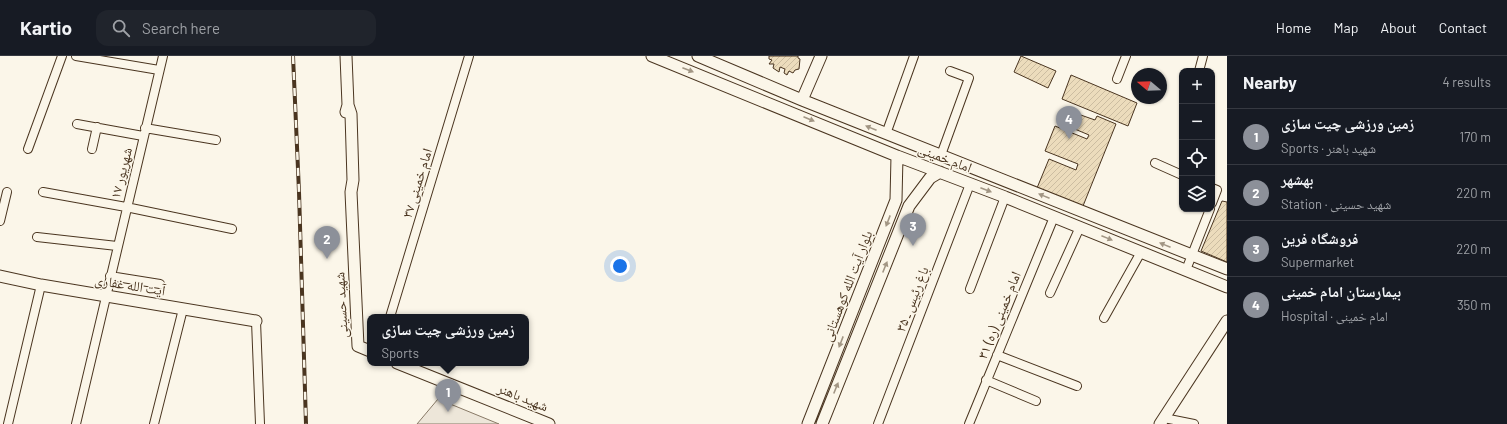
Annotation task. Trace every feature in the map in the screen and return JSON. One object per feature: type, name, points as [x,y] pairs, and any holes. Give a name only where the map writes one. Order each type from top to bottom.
[{"type":"main road","name":"شهید حسینی","points":[[346,56],[348,105],[345,116],[346,180],[351,192],[358,346],[367,350]]},
{"type":"main road","name":"امام خمینی","points":[[652,56],[897,156],[1005,197],[1227,287]]},
{"type":"main road","name":"امام خمینی","points":[[698,56],[713,59],[802,100],[1227,269]]},
{"type":"main road","points":[[802,100],[821,56]]},
{"type":"main road","points":[[738,90],[745,75]]},
{"type":"main road","name":"بلوار آیت الله کوهستانی","points":[[808,424],[896,200],[897,156]]},
{"type":"main road","name":"بلوار آیت الله کوهستانی","points":[[822,424],[909,206],[930,178],[940,172]]},
{"type":"main road","points":[[896,200],[900,197],[905,197],[909,201],[909,206]]},
{"type":"main road","name":"آیت الله غفاری","points":[[0,276],[41,285],[256,321]]},
{"type":"main road","points":[[1162,421],[1227,321]]},
{"type":"main road","name":"شهید باهنر","points":[[404,366],[549,424]]},
{"type":"street","points":[[28,149],[62,56]]},
{"type":"street","points":[[76,56],[159,70]]},
{"type":"street","name":"۱۷ شهریور","points":[[76,424],[126,207],[163,56]]},
{"type":"street","name":"امام خمینی ۳۷","points":[[391,314],[469,56]]},
{"type":"street","points":[[886,134],[914,56]]},
{"type":"street","points":[[1117,79],[1126,56]]},
{"type":"street","points":[[1200,68],[1203,56]]},
{"type":"street","points":[[941,155],[968,78],[950,72]]},
{"type":"street","points":[[78,124],[97,128],[216,140]]},
{"type":"street","points":[[92,149],[97,128]]},
{"type":"street","points":[[1155,163],[1179,174]]},
{"type":"street","name":"باغ رئیس ـ ۳۵","points":[[878,424],[970,184]]},
{"type":"street","points":[[0,221],[7,192]]},
{"type":"street","points":[[43,192],[126,207],[232,230]]},
{"type":"street","points":[[970,289],[1005,197]]},
{"type":"street","points":[[1186,270],[1209,212]]},
{"type":"street","name":"امام خمینی (ره) ۳۱","points":[[969,424],[1054,217]]},
{"type":"street","points":[[1050,293],[1080,228]]},
{"type":"street","points":[[37,237],[117,246]]},
{"type":"street","points":[[1104,318],[1141,252]]},
{"type":"street","points":[[110,276],[160,284]]},
{"type":"street","points":[[8,424],[41,285]]},
{"type":"street","points":[[154,424],[183,309]]},
{"type":"street","points":[[256,321],[260,424]]},
{"type":"street","points":[[997,354],[1077,386]]},
{"type":"street","points":[[986,380],[1036,402]]},
{"type":"street","points":[[1162,421],[1194,424]]},
{"type":"shaded area","points":[[438,399],[499,424],[417,424]]},
{"type":"building","points":[[769,56],[798,56],[800,59],[799,69],[795,70],[793,73],[789,71],[787,75],[784,73],[785,69],[780,67],[779,72],[773,68],[774,64],[769,64],[772,60],[769,59]]},
{"type":"building","points":[[1021,56],[1056,71],[1048,88],[1014,72]]},
{"type":"building","points":[[1071,75],[1131,100],[1131,104],[1137,104],[1128,126],[1062,99]]},
{"type":"building","points":[[1075,113],[1095,120],[1097,116],[1116,124],[1083,206],[1037,188],[1049,159],[1076,170],[1078,164],[1045,151],[1055,126],[1087,139],[1089,135],[1070,127]]},
{"type":"building","points":[[1222,201],[1227,202],[1227,262],[1201,251]]},
{"type":"railway","points":[[293,56],[306,424]]},
{"type":"place","name":"بیمارستان امام خمینی","points":[[1069,139]]},
{"type":"place","name":"فروشگاه فرین","points":[[913,246]]},
{"type":"place","name":"بهشهر","points":[[327,259]]},
{"type":"place","name":"زمین ورزشی چیت سازی","points":[[448,412]]}]
